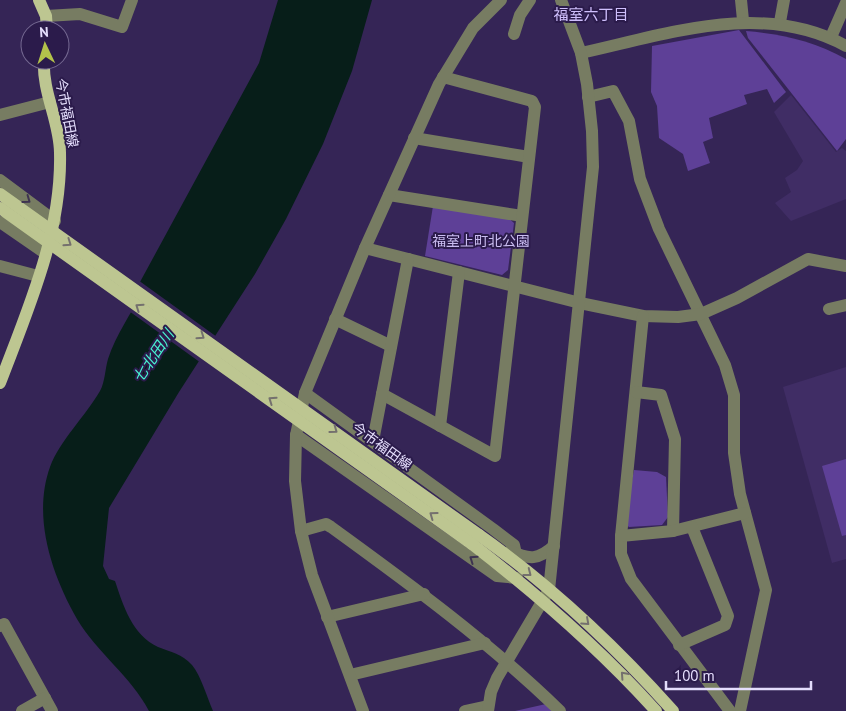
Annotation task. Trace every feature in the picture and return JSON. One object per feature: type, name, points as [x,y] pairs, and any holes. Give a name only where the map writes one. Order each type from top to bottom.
[{"type":"main road","points":[[39,0],[46,20]]},
{"type":"main road","name":"今市福田線","points":[[0,383],[38,276],[55,221],[60,152],[44,70]]},
{"type":"main road","name":"今市福田線","points":[[0,194],[475,539],[516,578],[546,595],[598,633],[673,711]]},
{"type":"main road","name":"今市福田線","points":[[0,208],[475,539],[490,542],[546,595],[656,711]]},
{"type":"street","points":[[46,16],[80,14],[122,28],[132,0]]},
{"type":"street","points":[[363,711],[312,575],[301,531],[295,481],[296,435],[305,393],[365,248],[414,138],[443,77],[474,28],[501,0]]},
{"type":"street","points":[[514,34],[520,15],[530,0]]},
{"type":"street","points":[[464,711],[488,708],[491,692],[546,595],[554,546],[593,167],[588,97],[580,53],[562,0]]},
{"type":"street","points":[[741,0],[744,20]]},
{"type":"street","points":[[780,22],[784,0]]},
{"type":"street","points":[[831,37],[846,3]]},
{"type":"street","points":[[580,53],[702,26],[744,20],[780,22],[831,37],[846,46]]},
{"type":"street","points":[[382,394],[495,456],[535,107],[532,100],[443,77]]},
{"type":"street","points":[[588,97],[613,91],[629,121],[640,178],[658,229],[701,314],[724,365],[734,395],[734,453],[745,513],[766,590],[740,711]]},
{"type":"street","points":[[0,114],[50,102]]},
{"type":"street","points":[[414,138],[529,157]]},
{"type":"street","points":[[0,180],[55,221]]},
{"type":"street","points":[[389,195],[522,216]]},
{"type":"street","points":[[0,222],[45,253]]},
{"type":"street","points":[[365,248],[580,303],[642,316],[678,317],[701,314],[737,298],[808,259],[846,266]]},
{"type":"street","points":[[373,441],[408,259]]},
{"type":"street","points":[[0,266],[38,276]]},
{"type":"street","points":[[440,426],[459,272]]},
{"type":"street","points":[[830,309],[846,305]]},
{"type":"street","points":[[642,316],[636,392],[620,536],[621,554],[631,579],[730,711]]},
{"type":"street","points":[[335,319],[391,346]]},
{"type":"street","points":[[636,392],[661,395],[675,439],[673,532]]},
{"type":"street","points":[[305,393],[514,545],[516,554]]},
{"type":"street","points":[[296,435],[497,576],[516,578]]},
{"type":"street","points":[[620,536],[673,532],[745,513]]},
{"type":"street","points":[[301,531],[326,524],[331,527],[424,594],[508,661],[560,711]]},
{"type":"street","points":[[679,645],[726,625],[728,616],[692,527]]},
{"type":"street","points":[[490,542],[527,557],[542,556],[554,546]]},
{"type":"street","points":[[328,618],[424,594]]},
{"type":"street","points":[[0,626],[4,624],[52,711]]},
{"type":"street","points":[[350,675],[485,643]]},
{"type":"street","points":[[22,711],[45,698]]},
{"type":"shaded area","points":[[791,95],[836,152],[842,148],[846,151],[846,199],[791,221],[775,203],[791,192],[785,178],[797,170],[803,161],[774,112]]},
{"type":"shaded area","points":[[846,367],[846,559],[832,563],[783,387]]},
{"type":"green space","points":[[739,30],[786,92],[774,103],[767,89],[744,95],[747,104],[709,118],[713,138],[703,142],[710,163],[688,171],[683,154],[659,138],[657,106],[651,92],[652,46]]},
{"type":"green space","points":[[746,31],[798,39],[822,47],[846,59],[846,139],[837,151],[748,38]]},
{"type":"green space","name":"福室上町北公園","points":[[433,206],[507,217],[514,223],[508,270],[502,275],[425,256]]},
{"type":"green space","points":[[846,459],[846,535],[842,536],[822,466]]},
{"type":"green space","points":[[634,470],[657,472],[666,477],[668,517],[662,525],[629,527],[624,523]]},
{"type":"green space","points":[[546,704],[553,711],[515,711]]},
{"type":"water","name":"七北田川","points":[[278,0],[372,0],[352,71],[323,144],[286,219],[255,274],[179,392],[109,508],[103,566],[109,579],[115,581],[121,600],[141,635],[149,642],[180,656],[192,665],[201,681],[213,711],[149,711],[142,698],[85,631],[68,602],[47,545],[43,506],[45,486],[54,457],[102,387],[111,350],[143,292],[140,282],[259,63]]},
{"type":"pier","points":[[138,280],[217,337],[201,363],[129,311],[141,291]]},
{"type":"district","name":"福室六丁目","points":[[591,14]]}]
